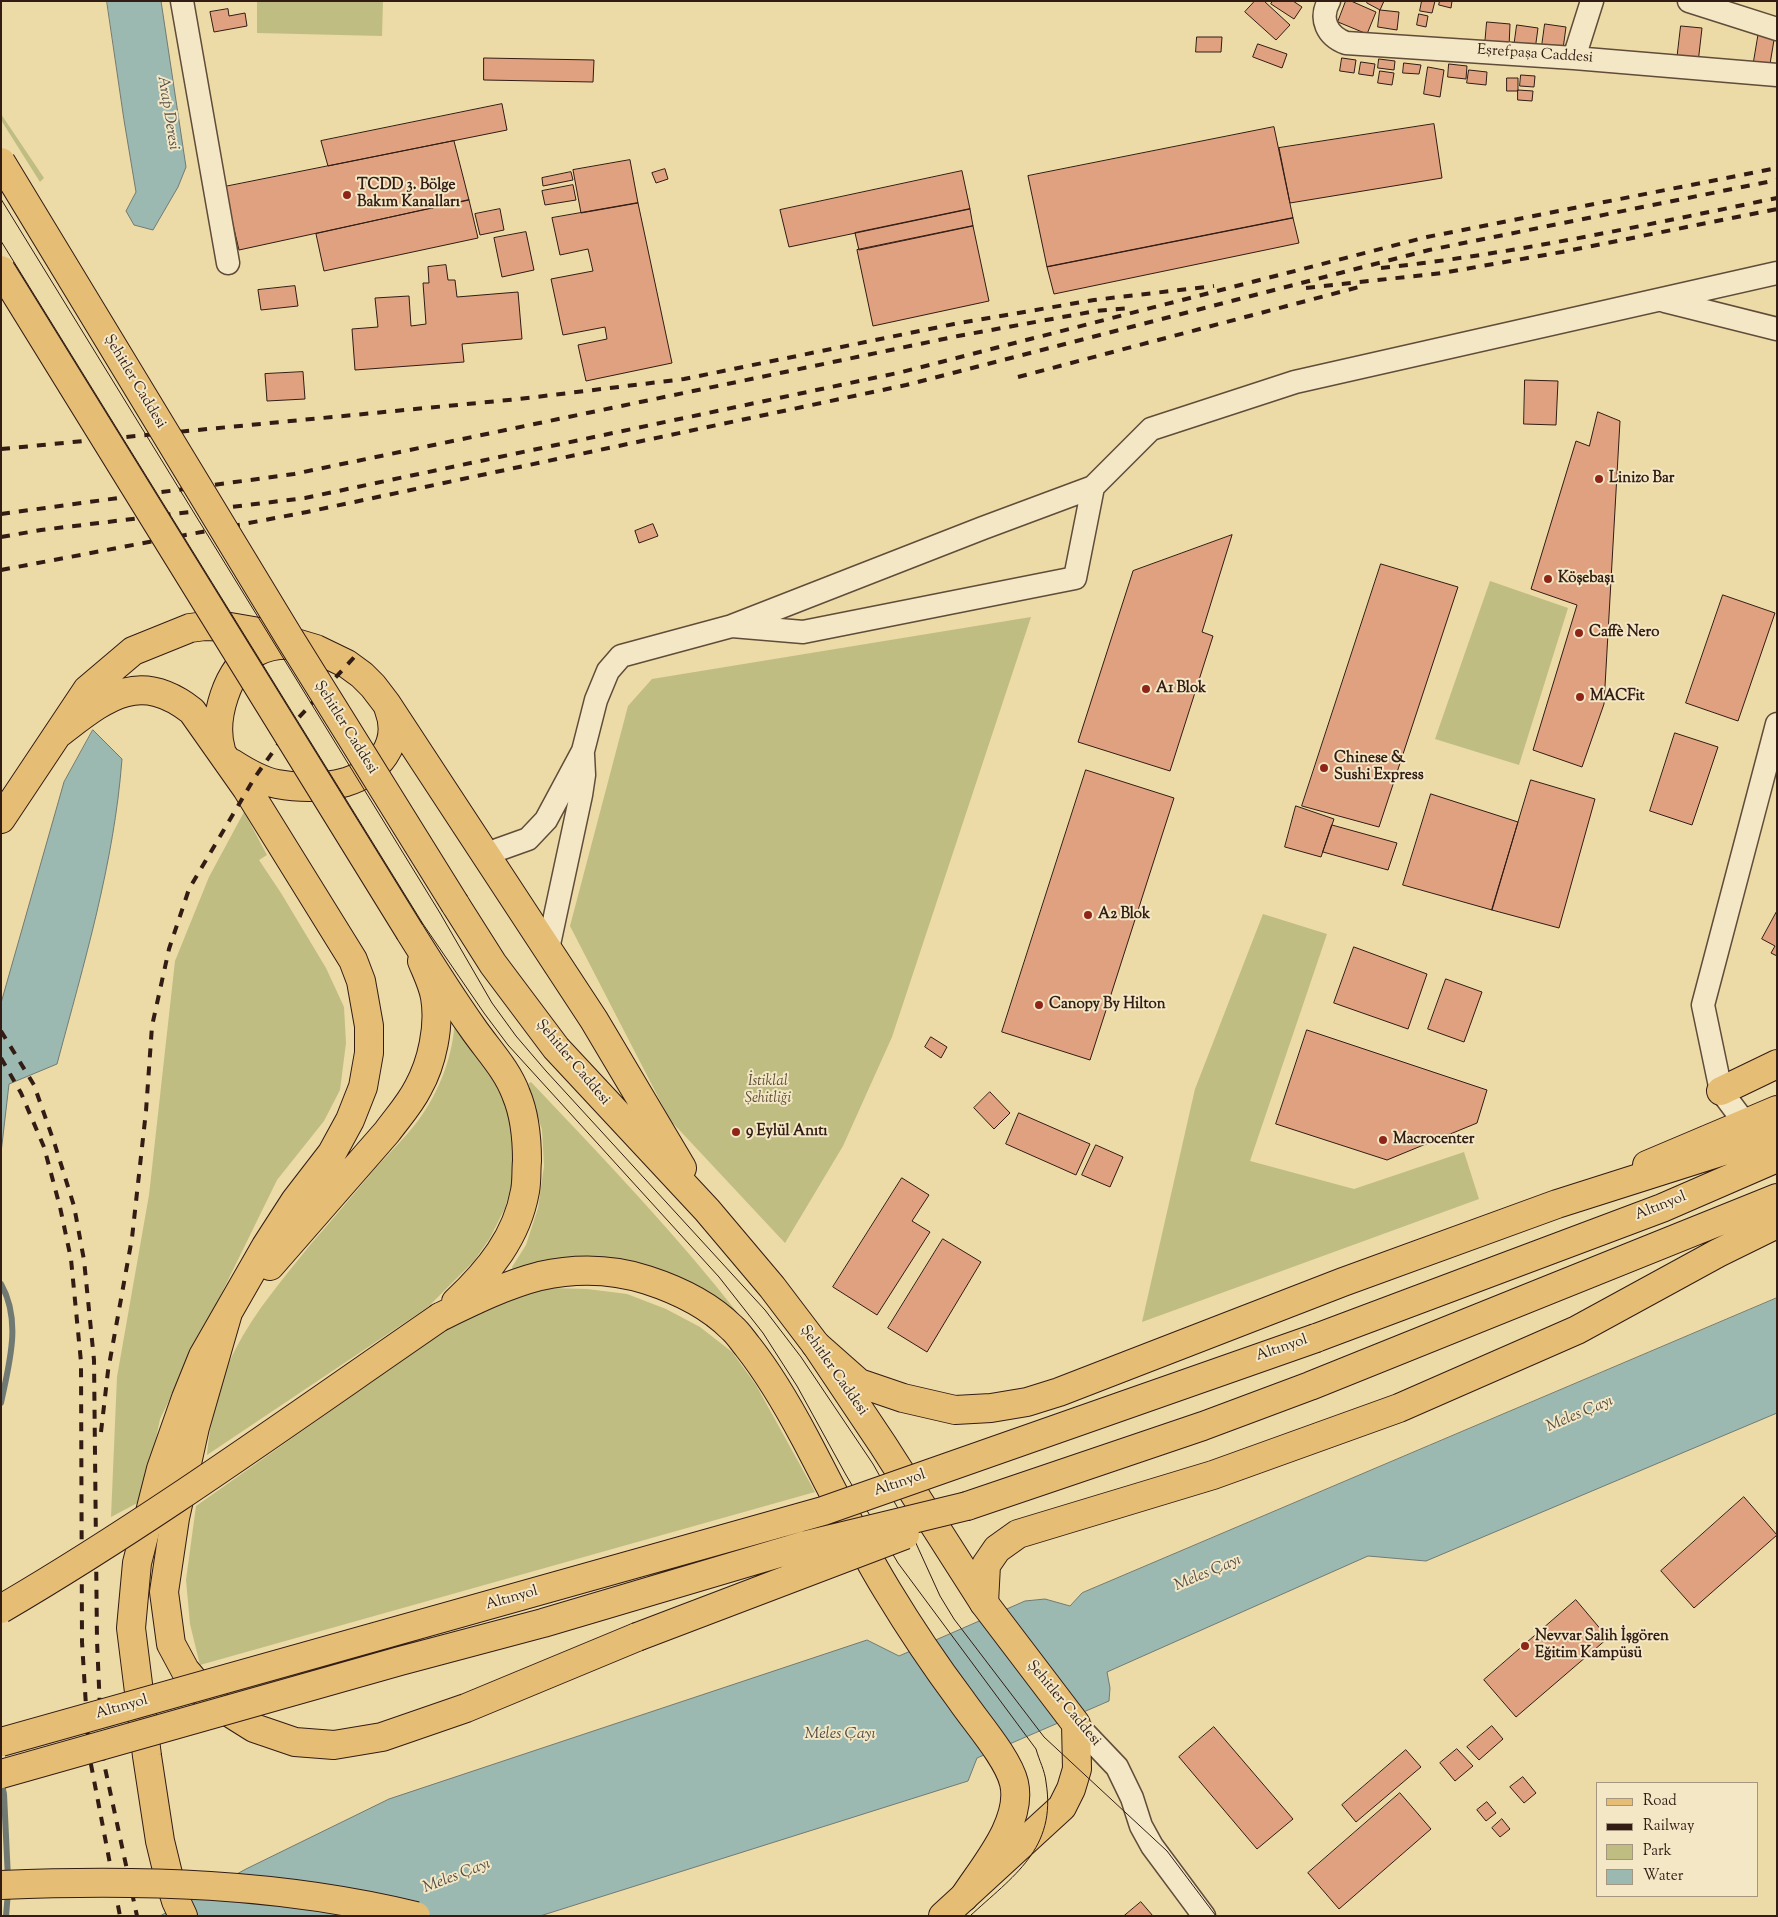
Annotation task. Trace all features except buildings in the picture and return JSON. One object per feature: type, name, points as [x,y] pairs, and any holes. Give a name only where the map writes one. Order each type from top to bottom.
[{"type":"main road","name":"Şehitler Caddesi","points":[[1,162],[289,637],[494,964],[556,1048],[707,1210],[772,1287],[816,1345],[984,1604],[1076,1724]]},
{"type":"main road","points":[[1,270],[410,932],[449,994],[505,1072],[516,1093],[526,1125],[526,1190],[516,1221],[506,1243],[494,1262],[476,1283],[440,1316],[216,1471],[116,1538],[1,1609]]},
{"type":"main road","points":[[1,819],[87,690],[133,651],[190,628],[206,626],[230,627],[258,632],[303,645],[347,664],[362,675],[386,703],[486,854],[594,1020],[707,1210]]},
{"type":"main road","points":[[303,645],[288,644],[262,649],[254,653],[241,665],[228,685],[219,714],[217,738],[225,755],[248,773],[276,784],[308,787],[345,782],[369,770],[378,762],[390,746],[394,728],[386,703]]},
{"type":"main road","points":[[58,734],[101,702],[114,695],[127,692],[153,692],[167,695],[192,711],[225,755],[352,960],[361,981],[369,1026],[369,1053],[363,1087],[350,1120],[332,1153],[295,1201],[266,1246],[203,1356],[161,1469],[137,1563],[131,1628],[160,1841],[179,1909]]},
{"type":"main road","points":[[410,932],[435,997],[436,1013],[433,1046],[420,1086],[386,1132],[227,1316],[195,1427],[175,1518],[164,1592],[171,1644],[185,1670],[211,1701],[254,1728],[295,1742],[334,1745],[382,1737],[466,1708],[637,1637],[905,1535],[967,1506]]},
{"type":"main road","points":[[1721,1091],[1777,1064]]},
{"type":"main road","points":[[1557,1204],[1777,1110]]},
{"type":"main road","points":[[816,1345],[859,1384],[903,1398],[955,1410],[991,1408],[1027,1402],[1059,1392],[1343,1282],[1557,1204],[1777,1134]]},
{"type":"main road","name":"Altınyol","points":[[1,1742],[823,1510],[1316,1338],[1662,1208],[1777,1158]]},
{"type":"main road","name":"Altınyol","points":[[1,1774],[400,1661],[543,1623],[806,1545],[967,1506],[1203,1426],[1310,1386],[1777,1198]]},
{"type":"main road","points":[[984,1604],[986,1565],[997,1548],[1018,1534],[1213,1475],[1399,1408],[1577,1330],[1718,1253],[1777,1224]]},
{"type":"main road","points":[[440,1316],[501,1289],[541,1276],[574,1270],[609,1271],[669,1287],[702,1304],[733,1328],[758,1359],[784,1399],[875,1571],[920,1644],[1001,1755],[1014,1781],[1015,1800],[1012,1816],[1004,1836],[964,1897]]},
{"type":"main road","points":[[943,1916],[1062,1807],[1072,1789],[1077,1769],[1076,1724]]},
{"type":"main road","points":[[1,1885],[146,1883],[223,1886],[383,1908],[416,1916]]},
{"type":"street","points":[[182,1],[228,263]]},
{"type":"street","name":"Eşrefpaşa Caddesi","points":[[1329,1],[1324,14],[1326,26],[1333,36],[1346,43],[1777,74]]},
{"type":"street","points":[[1574,58],[1592,1]]},
{"type":"street","points":[[1689,1],[1777,29]]},
{"type":"street","points":[[486,854],[528,839],[546,820],[583,752],[596,700],[608,671],[621,656],[732,626],[974,531],[1093,487],[1151,429],[1295,382],[1777,273]]},
{"type":"street","points":[[1662,300],[1777,329]]},
{"type":"street","points":[[732,626],[803,632],[1075,578],[1093,487]]},
{"type":"street","points":[[1745,1123],[1721,1091],[1703,1005],[1777,724]]},
{"type":"street","points":[[548,949],[581,794],[584,775],[583,752]]},
{"type":"street","name":"Şehitler Caddesi","points":[[1076,1724],[1116,1767],[1132,1798],[1141,1826],[1152,1846],[1204,1916]]},
{"type":"green space","points":[[257,1],[383,1],[382,36],[257,33]]},
{"type":"green space","points":[[1,114],[44,178],[40,182],[1,120]]},
{"type":"green space","points":[[1490,581],[1568,608],[1519,765],[1435,739]]},
{"type":"green space","name":"İstiklal Şehitliği","points":[[1031,617],[892,1037],[843,1146],[785,1243],[670,1120],[570,926],[628,706],[652,679]]},
{"type":"green space","points":[[244,812],[267,855],[259,860],[326,968],[344,1007],[346,1043],[340,1090],[324,1121],[277,1180],[160,1419],[143,1500],[111,1517],[117,1377],[149,1195],[175,961],[209,877]]},
{"type":"green space","points":[[1263,914],[1327,934],[1250,1161],[1354,1189],[1464,1152],[1479,1199],[1142,1322],[1195,1089]]},
{"type":"green space","points":[[455,1017],[501,1086],[516,1132],[515,1172],[505,1208],[490,1238],[474,1261],[428,1307],[207,1455],[210,1429],[220,1388],[235,1350],[251,1322],[310,1245],[407,1134],[425,1110],[439,1085],[449,1058]]},
{"type":"green space","points":[[531,1082],[665,1226],[740,1316],[712,1297],[513,1270],[512,1267],[526,1245],[538,1208],[544,1166],[542,1130],[528,1084]]},
{"type":"green space","points":[[550,1288],[587,1289],[627,1294],[666,1309],[700,1327],[732,1352],[756,1385],[815,1492],[200,1665],[190,1624],[186,1580],[196,1506],[464,1317],[502,1301]]},
{"type":"water","name":"Arap Deresi","points":[[107,1],[161,1],[186,167],[178,187],[153,230],[134,225],[126,211],[136,192]]},
{"type":"water","points":[[93,730],[122,759],[112,837],[97,913],[57,1064],[9,1084],[1,1153],[1,1003],[64,782]]},
{"type":"water","name":"Meles Çayı","points":[[1777,1298],[1777,1413],[1426,1561],[1368,1556],[1107,1672],[1110,1688],[1109,1701],[977,1758],[968,1781],[540,1916],[160,1916],[246,1869],[389,1799],[867,1640],[899,1656],[1025,1601],[1045,1599],[1070,1606],[1082,1593]]},
{"type":"waterway","points":[[1,1284],[11,1313],[12,1328],[10,1358],[1,1403]]},
{"type":"waterway","points":[[1,1781],[4,1794],[8,1879]]},
{"type":"waterway","points":[[6,1916],[8,1892]]},
{"type":"tram line","points":[[1,199],[440,913],[492,1003],[516,1036],[546,1071],[765,1310],[801,1357],[873,1464],[909,1528],[940,1596],[954,1619],[1044,1737],[1167,1851],[1216,1916]]},
{"type":"tram line","points":[[1,241],[423,924],[484,1013],[508,1045],[719,1277],[763,1333],[797,1386],[846,1475],[898,1563],[1036,1749],[1045,1778],[1048,1805],[1045,1826],[1038,1843],[1016,1874],[970,1916]]},
{"type":"railway","points":[[1,537],[41,530],[305,498],[902,372],[1427,237],[1777,168]]},
{"type":"railway","points":[[1,570],[307,512],[906,385],[1429,250],[1777,180]]},
{"type":"railway","points":[[1381,268],[1530,247],[1777,198]]},
{"type":"railway","points":[[1306,288],[1442,273],[1562,252],[1777,209]]},
{"type":"railway","points":[[1,449],[519,399],[684,379],[954,324],[1094,300],[1214,286]]},
{"type":"railway","points":[[1018,377],[1359,287]]},
{"type":"railway","points":[[1,514],[294,474],[958,336],[1096,311],[1129,308]]},
{"type":"railway","points":[[101,1432],[108,1371],[132,1238],[146,1111],[152,1026],[169,949],[189,889],[255,777],[292,725],[358,653]]},
{"type":"railway","points":[[1,1031],[34,1085],[74,1206],[84,1260],[94,1360],[97,1641],[102,1754],[137,1916]]},
{"type":"railway","points":[[1,1058],[21,1093],[44,1147],[71,1259],[81,1362],[82,1642],[89,1754],[120,1916]]},
{"type":"place","name":"TCDD 3. Bölge Bakım Kanalları","points":[[347,195]]},
{"type":"place","name":"Linizo Bar","points":[[1599,479]]},
{"type":"place","name":"Köşebaşı","points":[[1548,579]]},
{"type":"place","name":"Caffè Nero","points":[[1579,633]]},
{"type":"place","name":"A1 Blok","points":[[1146,689]]},
{"type":"place","name":"MACFit","points":[[1580,697]]},
{"type":"place","name":"Chinese & Sushi Express","points":[[1324,768]]},
{"type":"place","name":"A2 Blok","points":[[1088,915]]},
{"type":"place","name":"Canopy By Hilton","points":[[1039,1005]]},
{"type":"place","name":"9 Eylül Anıtı","points":[[736,1132]]},
{"type":"place","name":"Macrocenter","points":[[1383,1140]]},
{"type":"place","name":"Nevvar Salih İşgören Eğitim Kampüsü","points":[[1525,1646]]}]
